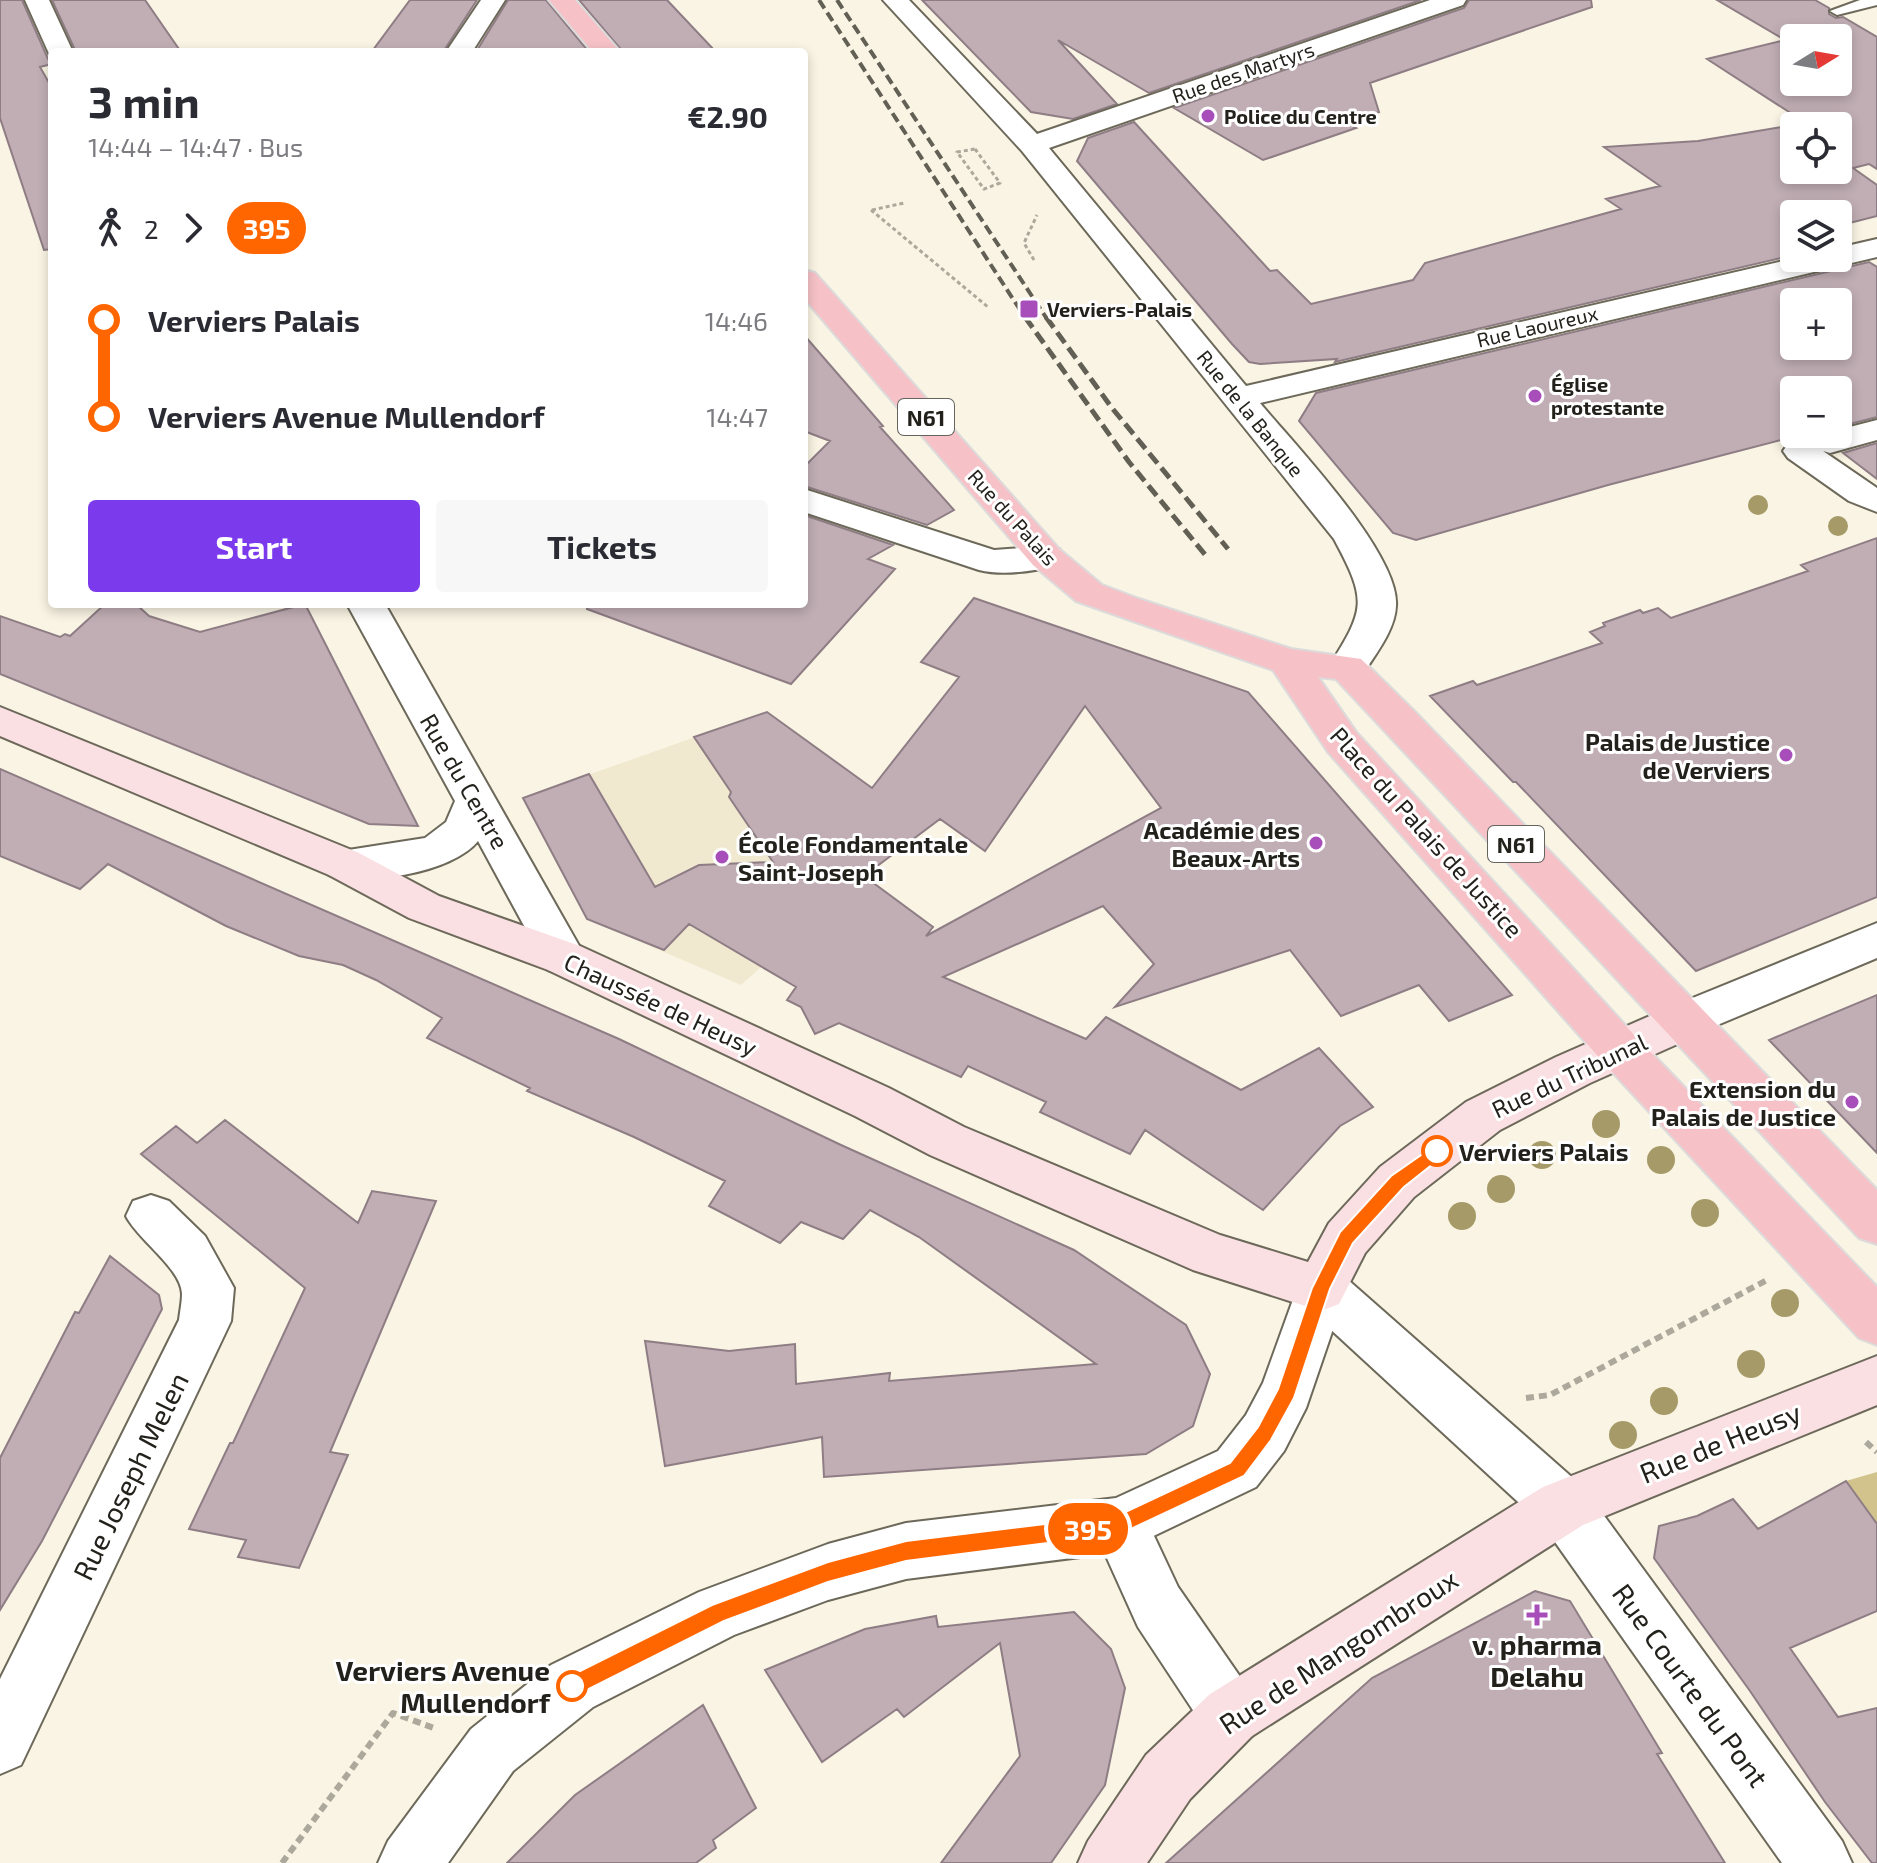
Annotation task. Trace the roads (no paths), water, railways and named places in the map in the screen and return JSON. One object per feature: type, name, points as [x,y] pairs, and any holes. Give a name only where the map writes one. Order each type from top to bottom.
[{"type":"main road","points":[[561,0],[603,48]]},
{"type":"main road","name":"Rue du Palais","points":[[808,284],[1046,557],[1089,593],[1287,661]]},
{"type":"main road","name":"N61","points":[[1287,661],[1347,668],[1877,1223]]},
{"type":"main road","name":"Place du Palais de Justice","points":[[1287,661],[1342,742],[1620,1050],[1877,1322]]},
{"type":"main road","name":"Chaussée de Heusy","points":[[0,721],[344,864],[424,907],[564,958],[961,1147],[1211,1254],[1321,1288]]},
{"type":"main road","name":"Rue du Tribunal","points":[[1321,1288],[1347,1238],[1397,1182],[1483,1116],[1684,1021]]},
{"type":"main road","name":"Rue de Heusy","points":[[1563,1506],[1877,1380]]},
{"type":"main road","name":"Rue de Mangombroux","points":[[1110,1863],[1168,1777],[1231,1715],[1563,1506]]},
{"type":"street","points":[[37,0],[58,48]]},
{"type":"street","points":[[462,48],[493,0]]},
{"type":"street","name":"Rue de la Banque","points":[[895,0],[1032,145],[1350,535],[1376,583],[1379,611],[1376,624],[1347,668]]},
{"type":"street","name":"Rue des Martyrs","points":[[1032,145],[1454,0]]},
{"type":"street","name":"Rue Laoureux","points":[[1852,254],[1877,248]]},
{"type":"street","name":"Rue Laoureux","points":[[1239,398],[1780,271]]},
{"type":"street","points":[[1877,430],[1815,447],[1861,494],[1877,501]]},
{"type":"street","points":[[808,501],[992,562],[1046,557]]},
{"type":"street","name":"Rue du Centre","points":[[368,608],[564,958]]},
{"type":"street","points":[[344,864],[411,858],[438,849],[461,835],[475,803]]},
{"type":"street","name":"Rue du Tribunal","points":[[1684,1021],[1877,940]]},
{"type":"street","name":"Rue Joseph Melen","points":[[0,1744],[205,1321],[208,1288],[187,1252],[151,1216]]},
{"type":"street","points":[[410,1863],[492,1750],[572,1686],[719,1612],[828,1572],[906,1551],[1120,1525],[1237,1469],[1265,1433],[1287,1391],[1321,1288]]},
{"type":"street","name":"Rue Courte du Pont","points":[[1321,1288],[1563,1506],[1820,1863]]},
{"type":"street","points":[[1120,1525],[1158,1607],[1231,1715]]},
{"type":"lane","points":[[1837,11],[1877,0]]},
{"type":"railway","points":[[819,0],[1026,319]]},
{"type":"railway","points":[[837,0],[1047,319]]},
{"type":"railway","points":[[1025,317],[1129,462],[1207,557]]},
{"type":"railway","points":[[1046,317],[1112,408],[1228,549]]},
{"type":"place","name":"Police du Centre","points":[[1208,116]]},
{"type":"place","name":"Verviers-Palais","points":[[1029,309]]},
{"type":"place","name":"Église protestante","points":[[1535,396]]},
{"type":"place","name":"Palais de Justice de Verviers","points":[[1786,755]]},
{"type":"place","name":"Académie des Beaux-Arts","points":[[1316,843]]},
{"type":"place","name":"École Fondamentale Saint-Joseph","points":[[722,857]]},
{"type":"place","name":"Extension du Palais de Justice","points":[[1852,1102]]},
{"type":"place","name":"Verviers Palais","points":[[1437,1151]]},
{"type":"place","name":"v. pharma Delahu","points":[[1537,1615]]},
{"type":"place","name":"Verviers Avenue Mullendorf","points":[[572,1686]]}]
